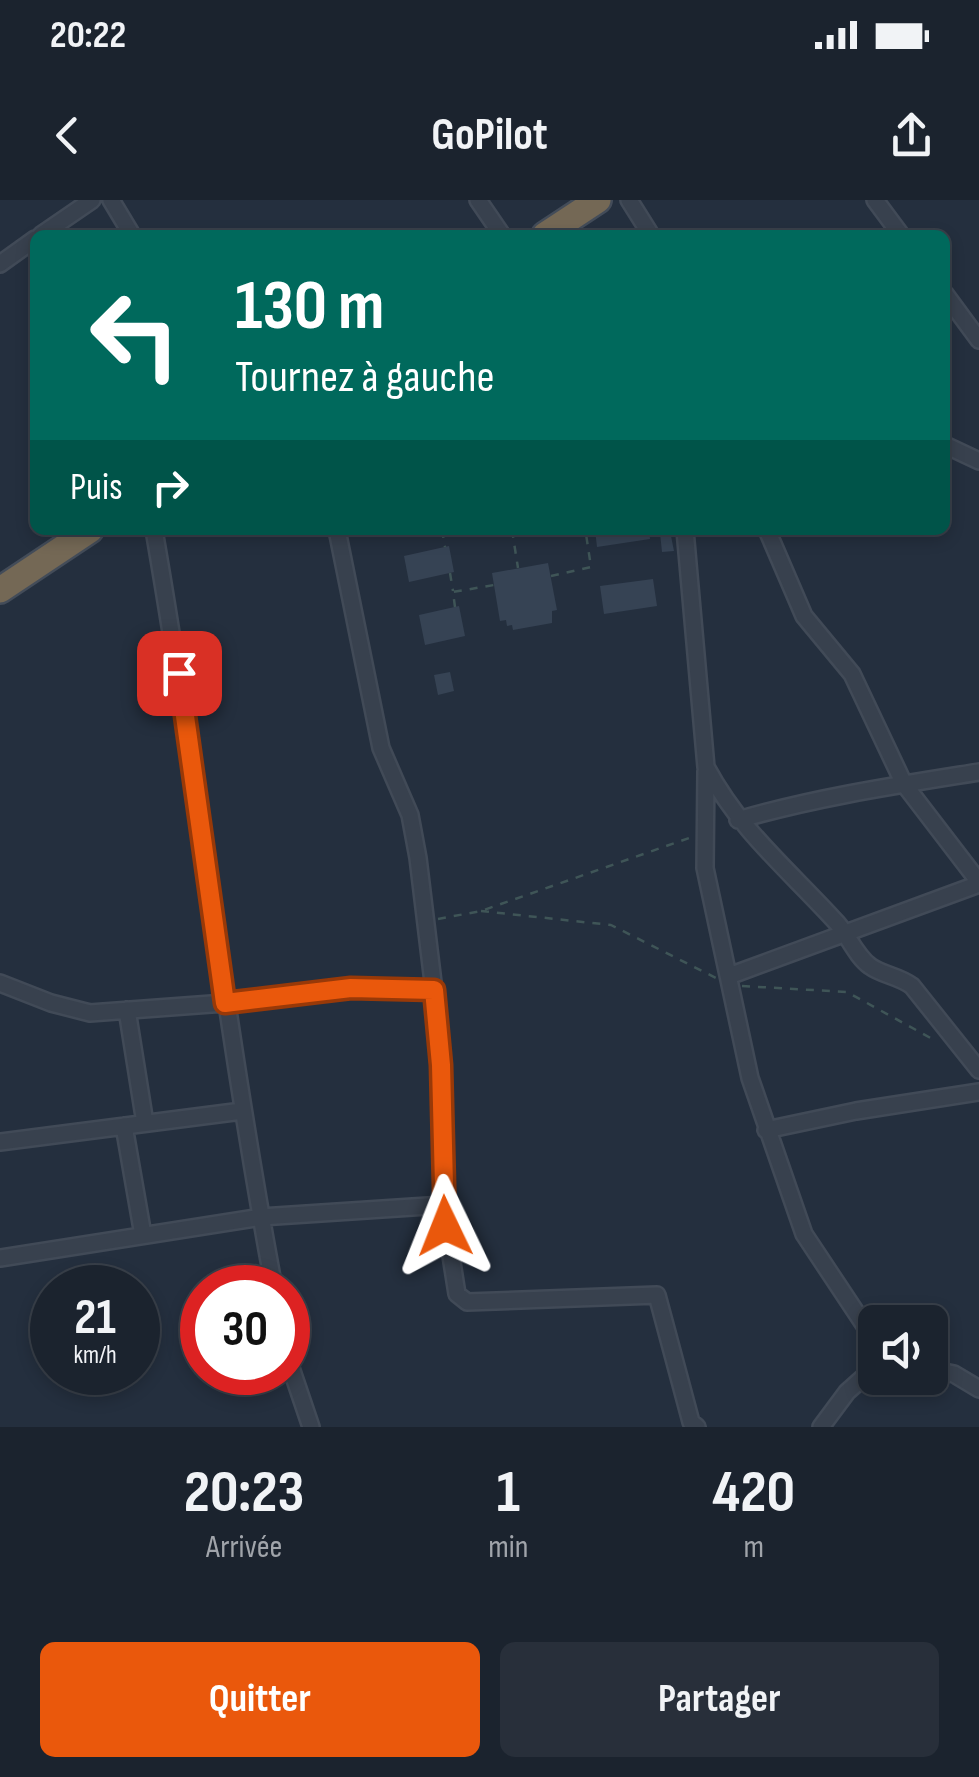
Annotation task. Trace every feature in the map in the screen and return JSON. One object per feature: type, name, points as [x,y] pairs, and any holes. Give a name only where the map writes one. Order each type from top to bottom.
[{"type":"highway","points":[[553,230],[598,200]]},
{"type":"highway","points":[[0,590],[82,535]]},
{"type":"street","points":[[48,230],[92,200]]},
{"type":"street","points":[[110,200],[129,230]]},
{"type":"street","points":[[478,200],[499,230]]},
{"type":"street","points":[[629,200],[648,230]]},
{"type":"street","points":[[875,200],[898,230]]},
{"type":"street","points":[[0,264],[30,243]]},
{"type":"street","points":[[950,301],[979,340]]},
{"type":"street","points":[[950,447],[979,461]]},
{"type":"street","points":[[155,535],[185,709],[242,1111],[270,1265]]},
{"type":"street","points":[[339,535],[381,748],[410,814],[434,990],[441,1065],[443,1205],[457,1294],[466,1302],[658,1296],[694,1425]]},
{"type":"street","points":[[686,535],[700,667],[706,767],[703,833],[710,897],[750,1078],[766,1130],[804,1234],[858,1315]]},
{"type":"street","points":[[729,976],[979,883],[904,784],[852,674],[804,616],[769,535]]},
{"type":"street","points":[[706,767],[738,820],[846,933],[868,964],[903,978],[922,995],[944,1029],[979,1070]]},
{"type":"street","points":[[738,820],[979,772]]},
{"type":"street","points":[[0,983],[84,1012],[225,1003],[351,988],[434,990]]},
{"type":"street","points":[[126,1010],[145,1123]]},
{"type":"street","points":[[766,1130],[979,1092]]},
{"type":"street","points":[[0,1142],[242,1111]]},
{"type":"street","points":[[124,1126],[143,1235]]},
{"type":"street","points":[[0,1258],[261,1216],[443,1205]]},
{"type":"street","points":[[948,1373],[979,1389]]},
{"type":"street","points":[[821,1427],[858,1379]]},
{"type":"street","points":[[301,1395],[312,1427]]},
{"type":"path","points":[[443,535],[445,547]]},
{"type":"path","points":[[513,535],[518,568]]},
{"type":"path","points":[[550,576],[590,567],[585,535]]},
{"type":"path","points":[[450,573],[456,607]]},
{"type":"path","points":[[453,592],[494,585]]},
{"type":"path","points":[[426,921],[481,911],[703,833]]},
{"type":"building","points":[[596,535],[650,535],[650,539],[597,547]]},
{"type":"building","points":[[660,535],[671,535],[674,551],[662,552]]},
{"type":"building","points":[[449,546],[454,572],[409,582],[404,556]]},
{"type":"building","points":[[548,563],[557,610],[552,611],[552,623],[513,630],[506,620],[500,621],[492,573]]},
{"type":"building","points":[[653,579],[657,606],[604,614],[600,586]]},
{"type":"building","points":[[459,606],[465,636],[425,645],[419,615]]},
{"type":"building","points":[[450,672],[454,691],[438,695],[434,675]]},
{"type":"route","points":[[179,673],[225,1003],[351,988],[434,990],[441,1065],[445,1226]]}]
